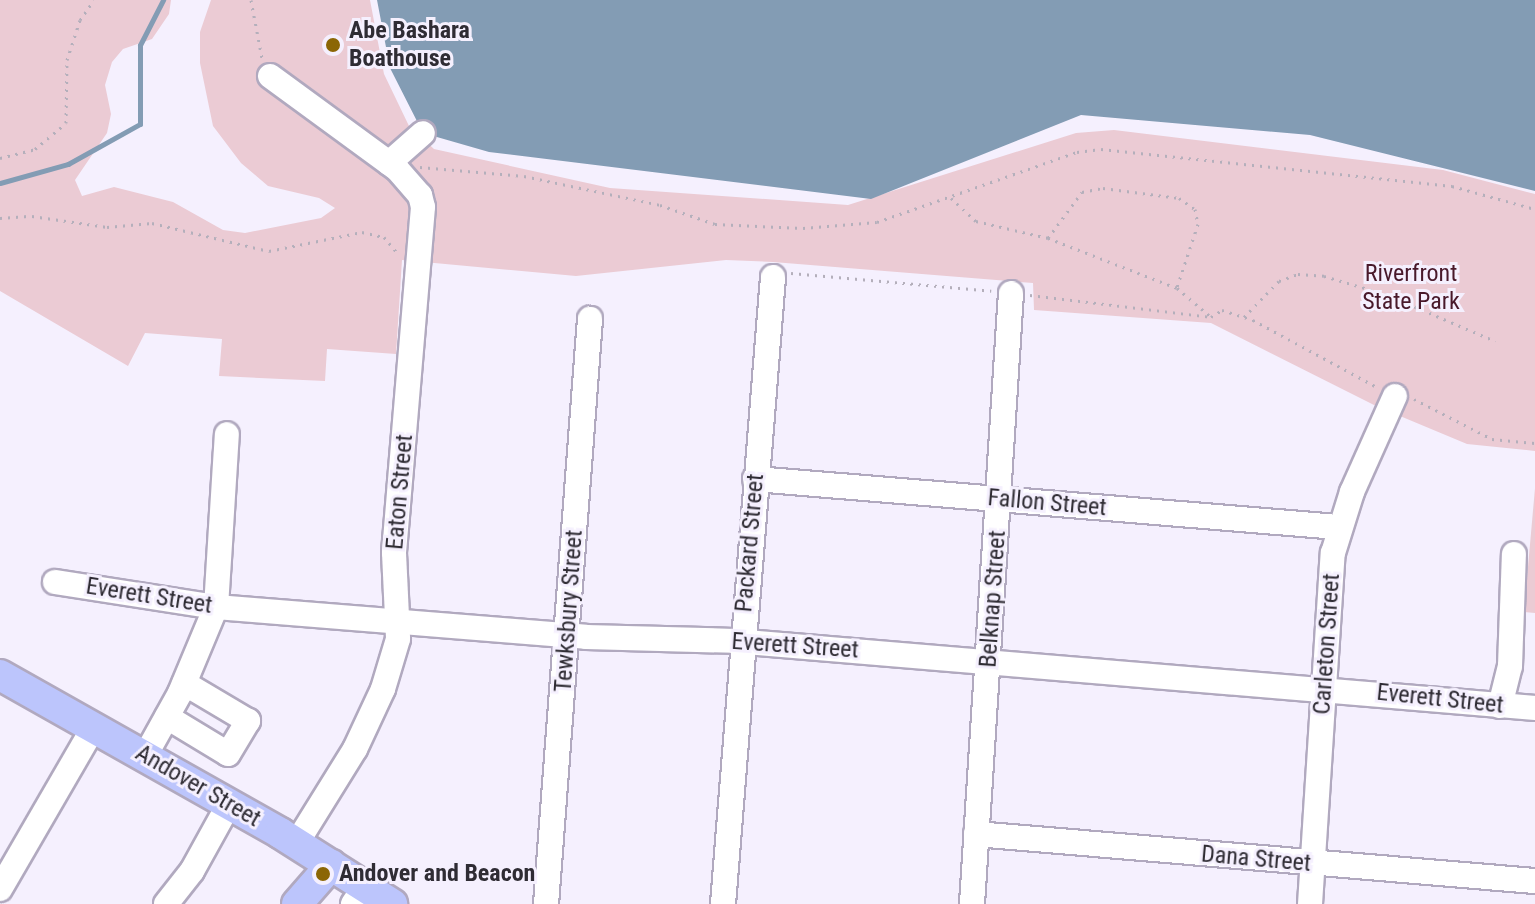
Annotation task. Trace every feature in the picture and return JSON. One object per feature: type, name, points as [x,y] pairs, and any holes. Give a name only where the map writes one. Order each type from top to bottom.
[{"type":"main road","name":"Andover Street","points":[[0,675],[331,865],[359,895],[392,904]]},
{"type":"main road","points":[[297,904],[331,865]]},
{"type":"street","name":"Eaton Street","points":[[270,76],[393,166],[423,207],[394,553],[398,639],[383,689],[355,749],[296,844]]},
{"type":"street","points":[[393,166],[423,133]]},
{"type":"street","name":"Packard Street","points":[[723,904],[741,641],[773,277]]},
{"type":"street","name":"Belknap Street","points":[[972,904],[1011,293]]},
{"type":"street","name":"Tewksbury Street","points":[[546,904],[590,319]]},
{"type":"street","name":"Carleton Street","points":[[1310,904],[1338,527],[1395,396]]},
{"type":"street","points":[[145,756],[184,683],[216,607],[227,434]]},
{"type":"street","name":"Fallon Street","points":[[755,479],[1338,527]]},
{"type":"street","points":[[1500,706],[1510,666],[1514,554]]},
{"type":"street","name":"Everett Street","points":[[55,582],[216,607],[567,635],[741,641],[1324,687],[1535,708]]},
{"type":"street","points":[[167,717],[228,754],[248,721],[184,683]]},
{"type":"street","points":[[4,873],[94,727]]},
{"type":"street","points":[[166,904],[192,871],[229,804]]},
{"type":"street","name":"Dana Street","points":[[976,834],[1535,881]]},
{"type":"path","points":[[0,158],[35,149],[66,123],[67,60],[80,20],[94,0]]},
{"type":"path","points":[[251,0],[270,76]]},
{"type":"path","points":[[393,166],[439,165],[524,176],[660,205],[715,224],[853,227],[951,198],[1077,152],[1101,149],[1452,186],[1535,209]]},
{"type":"path","points":[[1048,238],[1082,192],[1103,188],[1179,198],[1195,209],[1198,224],[1177,288]]},
{"type":"path","points":[[951,198],[976,221],[1048,238],[1177,288],[1211,317]]},
{"type":"path","points":[[0,218],[32,216],[107,227],[152,223],[269,251],[362,232],[384,237],[399,255]]},
{"type":"path","points":[[773,277],[796,273],[1011,293],[1211,317],[1222,310],[1244,317],[1395,396],[1419,399],[1492,439],[1535,443]]},
{"type":"path","points":[[1244,317],[1279,281],[1298,274],[1324,276],[1495,341]]},
{"type":"green space","name":"Riverfront State Park","points":[[0,0],[171,0],[169,14],[152,39],[123,49],[112,62],[105,85],[111,114],[107,133],[75,180],[82,196],[114,187],[173,202],[223,230],[245,233],[321,218],[335,208],[319,198],[268,186],[241,163],[213,126],[200,63],[200,32],[211,0],[370,0],[384,74],[409,126],[434,149],[610,188],[848,205],[1076,133],[1114,130],[1443,170],[1535,194],[1535,451],[1467,444],[1376,406],[1211,323],[1034,310],[1033,283],[773,262],[726,260],[576,276],[402,260],[396,354],[327,349],[325,381],[219,376],[222,339],[145,333],[128,366],[0,291]]},
{"type":"green space","points":[[1535,488],[1535,613],[1524,612]]},
{"type":"water","points":[[377,0],[1535,0],[1535,191],[1310,135],[1081,115],[871,199],[489,152],[423,133],[390,68]]},
{"type":"waterway","points":[[0,183],[68,164],[140,124],[140,45],[163,0]]},
{"type":"place","name":"Abe Bashara Boathouse","points":[[333,45]]},
{"type":"place","name":"Andover and Beacon","points":[[323,874]]}]
